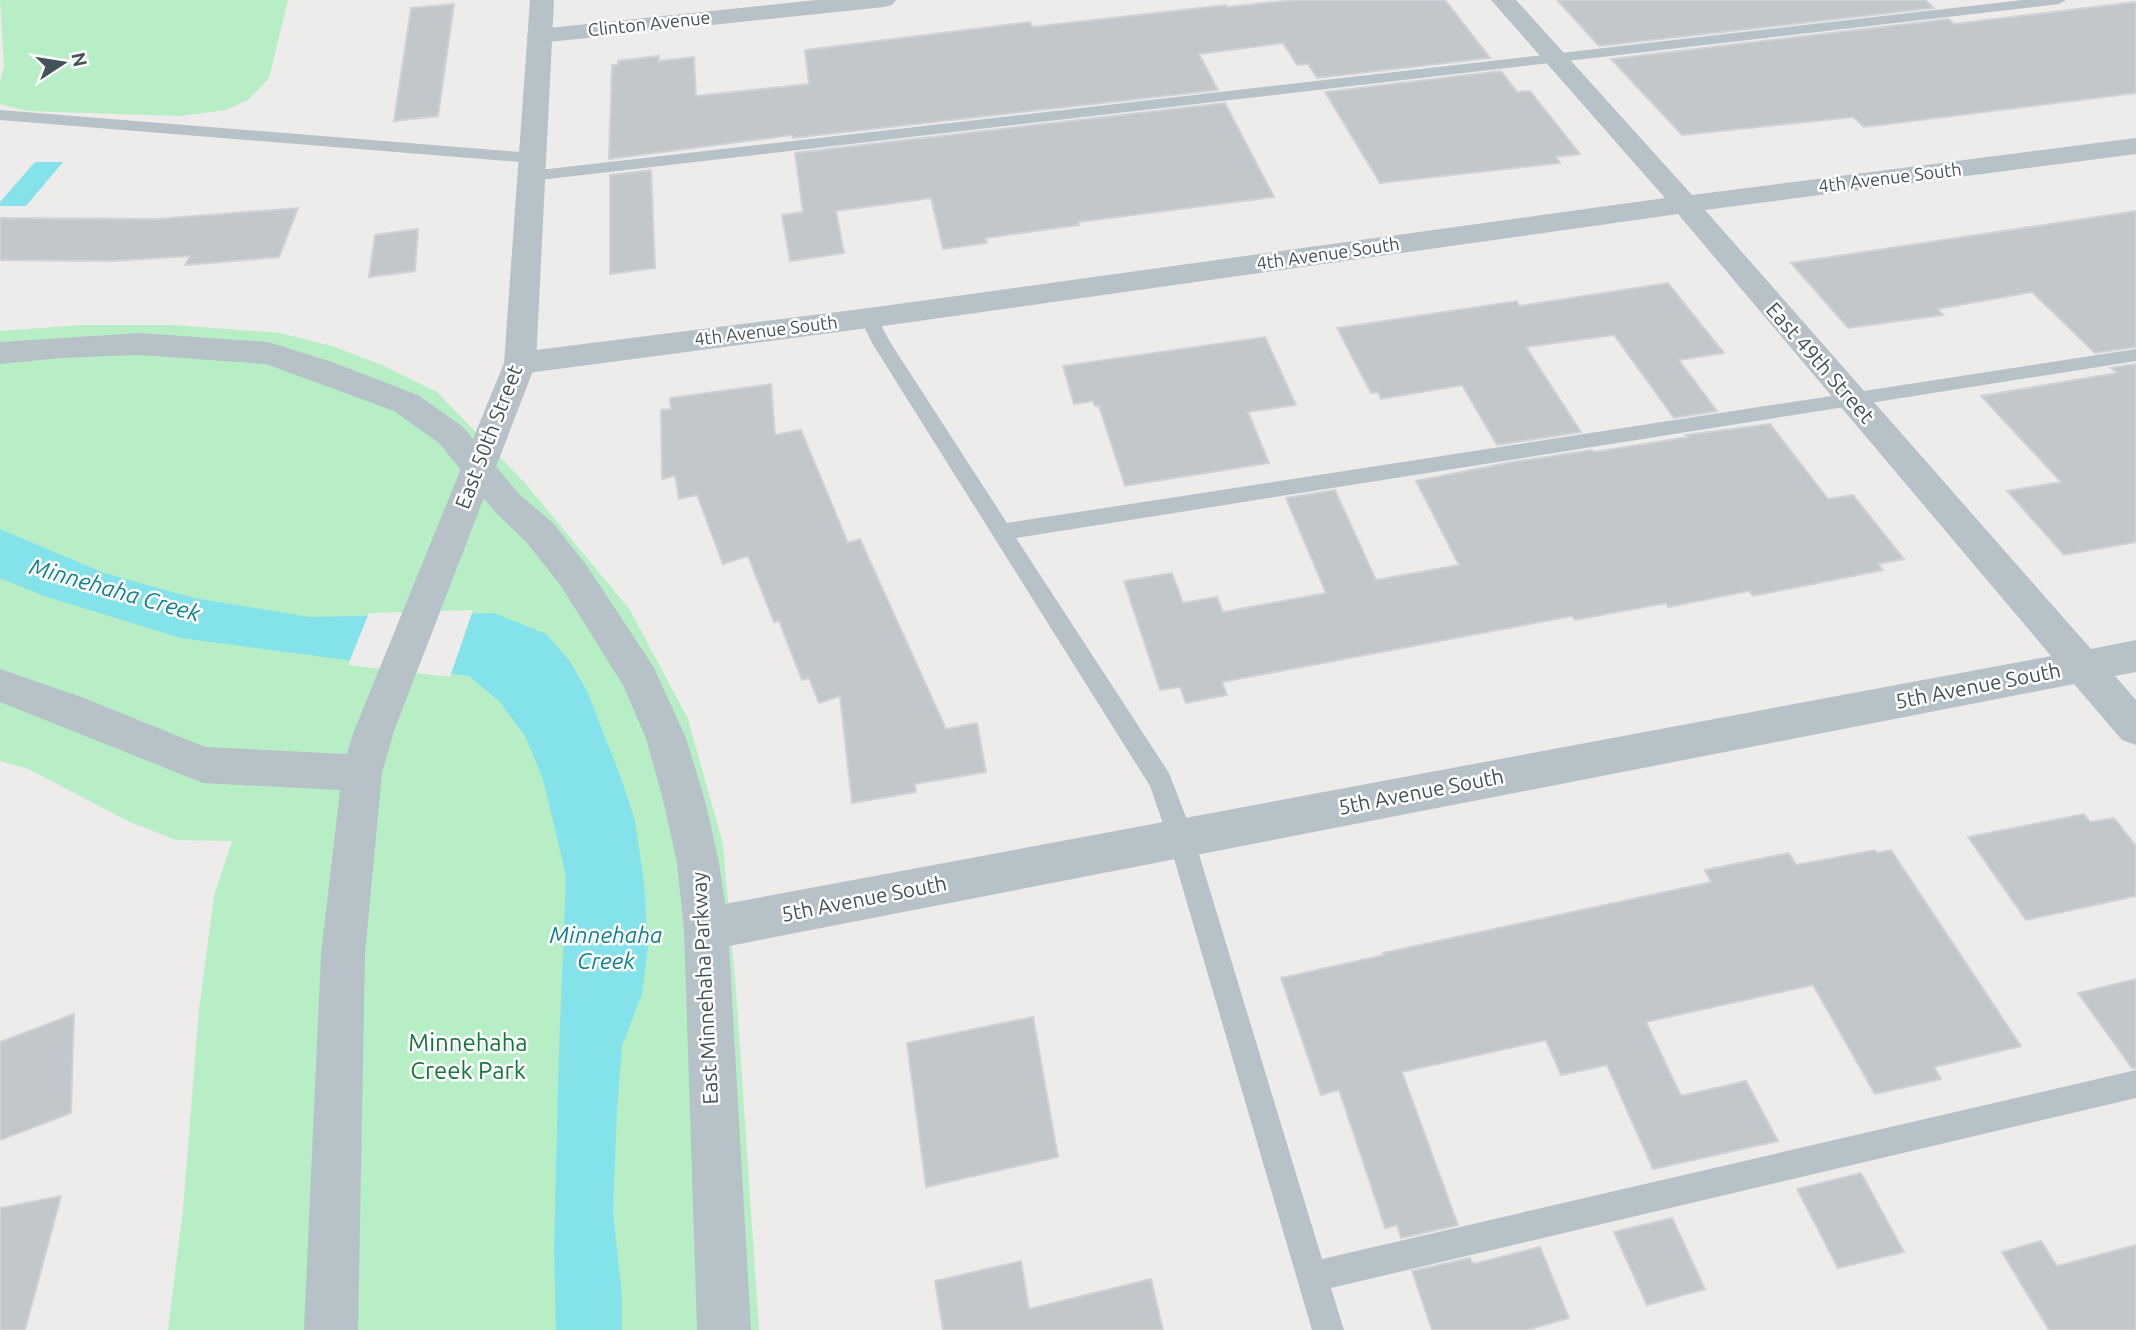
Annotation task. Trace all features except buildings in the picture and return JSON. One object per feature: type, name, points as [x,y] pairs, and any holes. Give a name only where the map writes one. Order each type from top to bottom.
[{"type":"street","name":"East 50th Street","points":[[362,773],[388,699],[520,362],[542,0]]},
{"type":"street","name":"Clinton Avenue","points":[[539,36],[884,0]]},
{"type":"street","name":"East 49th Street","points":[[1503,0],[1685,204],[2136,728]]},
{"type":"street","name":"4th Avenue South","points":[[520,362],[869,318],[1685,204],[2136,146]]},
{"type":"street","name":"East Minnehaha Parkway","points":[[0,353],[140,344],[268,353],[406,403],[451,435],[507,503],[540,533],[573,576],[639,677],[666,738],[698,863],[706,929],[724,1330]]},
{"type":"street","name":"5th Avenue South","points":[[706,929],[2136,656]]},
{"type":"street","points":[[0,685],[70,710],[203,765],[362,773],[342,954],[331,1330]]},
{"type":"lane","points":[[0,115],[531,167],[2059,0]]},
{"type":"lane","points":[[869,318],[881,343],[1160,781],[1181,838],[1328,1330]]},
{"type":"lane","points":[[1001,532],[2136,355]]},
{"type":"lane","points":[[1313,1278],[2136,1084]]},
{"type":"green space","points":[[0,0],[288,0],[269,78],[248,100],[226,110],[180,116],[27,111],[0,104],[0,81],[4,67]]},
{"type":"green space","name":"Minnehaha Creek Park","points":[[81,325],[173,325],[280,333],[332,346],[382,365],[437,392],[525,483],[630,610],[688,719],[723,844],[737,1004],[759,1330],[168,1330],[183,1209],[199,1009],[214,896],[232,841],[176,840],[130,822],[28,769],[0,761],[0,331]]},
{"type":"water","points":[[35,162],[63,162],[26,206],[0,206],[0,202]]},
{"type":"water","name":"Minnehaha Creek","points":[[0,529],[104,573],[194,598],[310,617],[494,613],[546,634],[569,660],[587,691],[621,778],[635,821],[644,883],[648,947],[642,994],[622,1046],[617,1109],[613,1212],[622,1297],[622,1330],[556,1330],[554,1250],[566,876],[543,779],[525,736],[499,701],[469,676],[181,638],[44,596],[0,578]]},
{"type":"pier","points":[[473,610],[450,677],[348,665],[369,613]]}]
